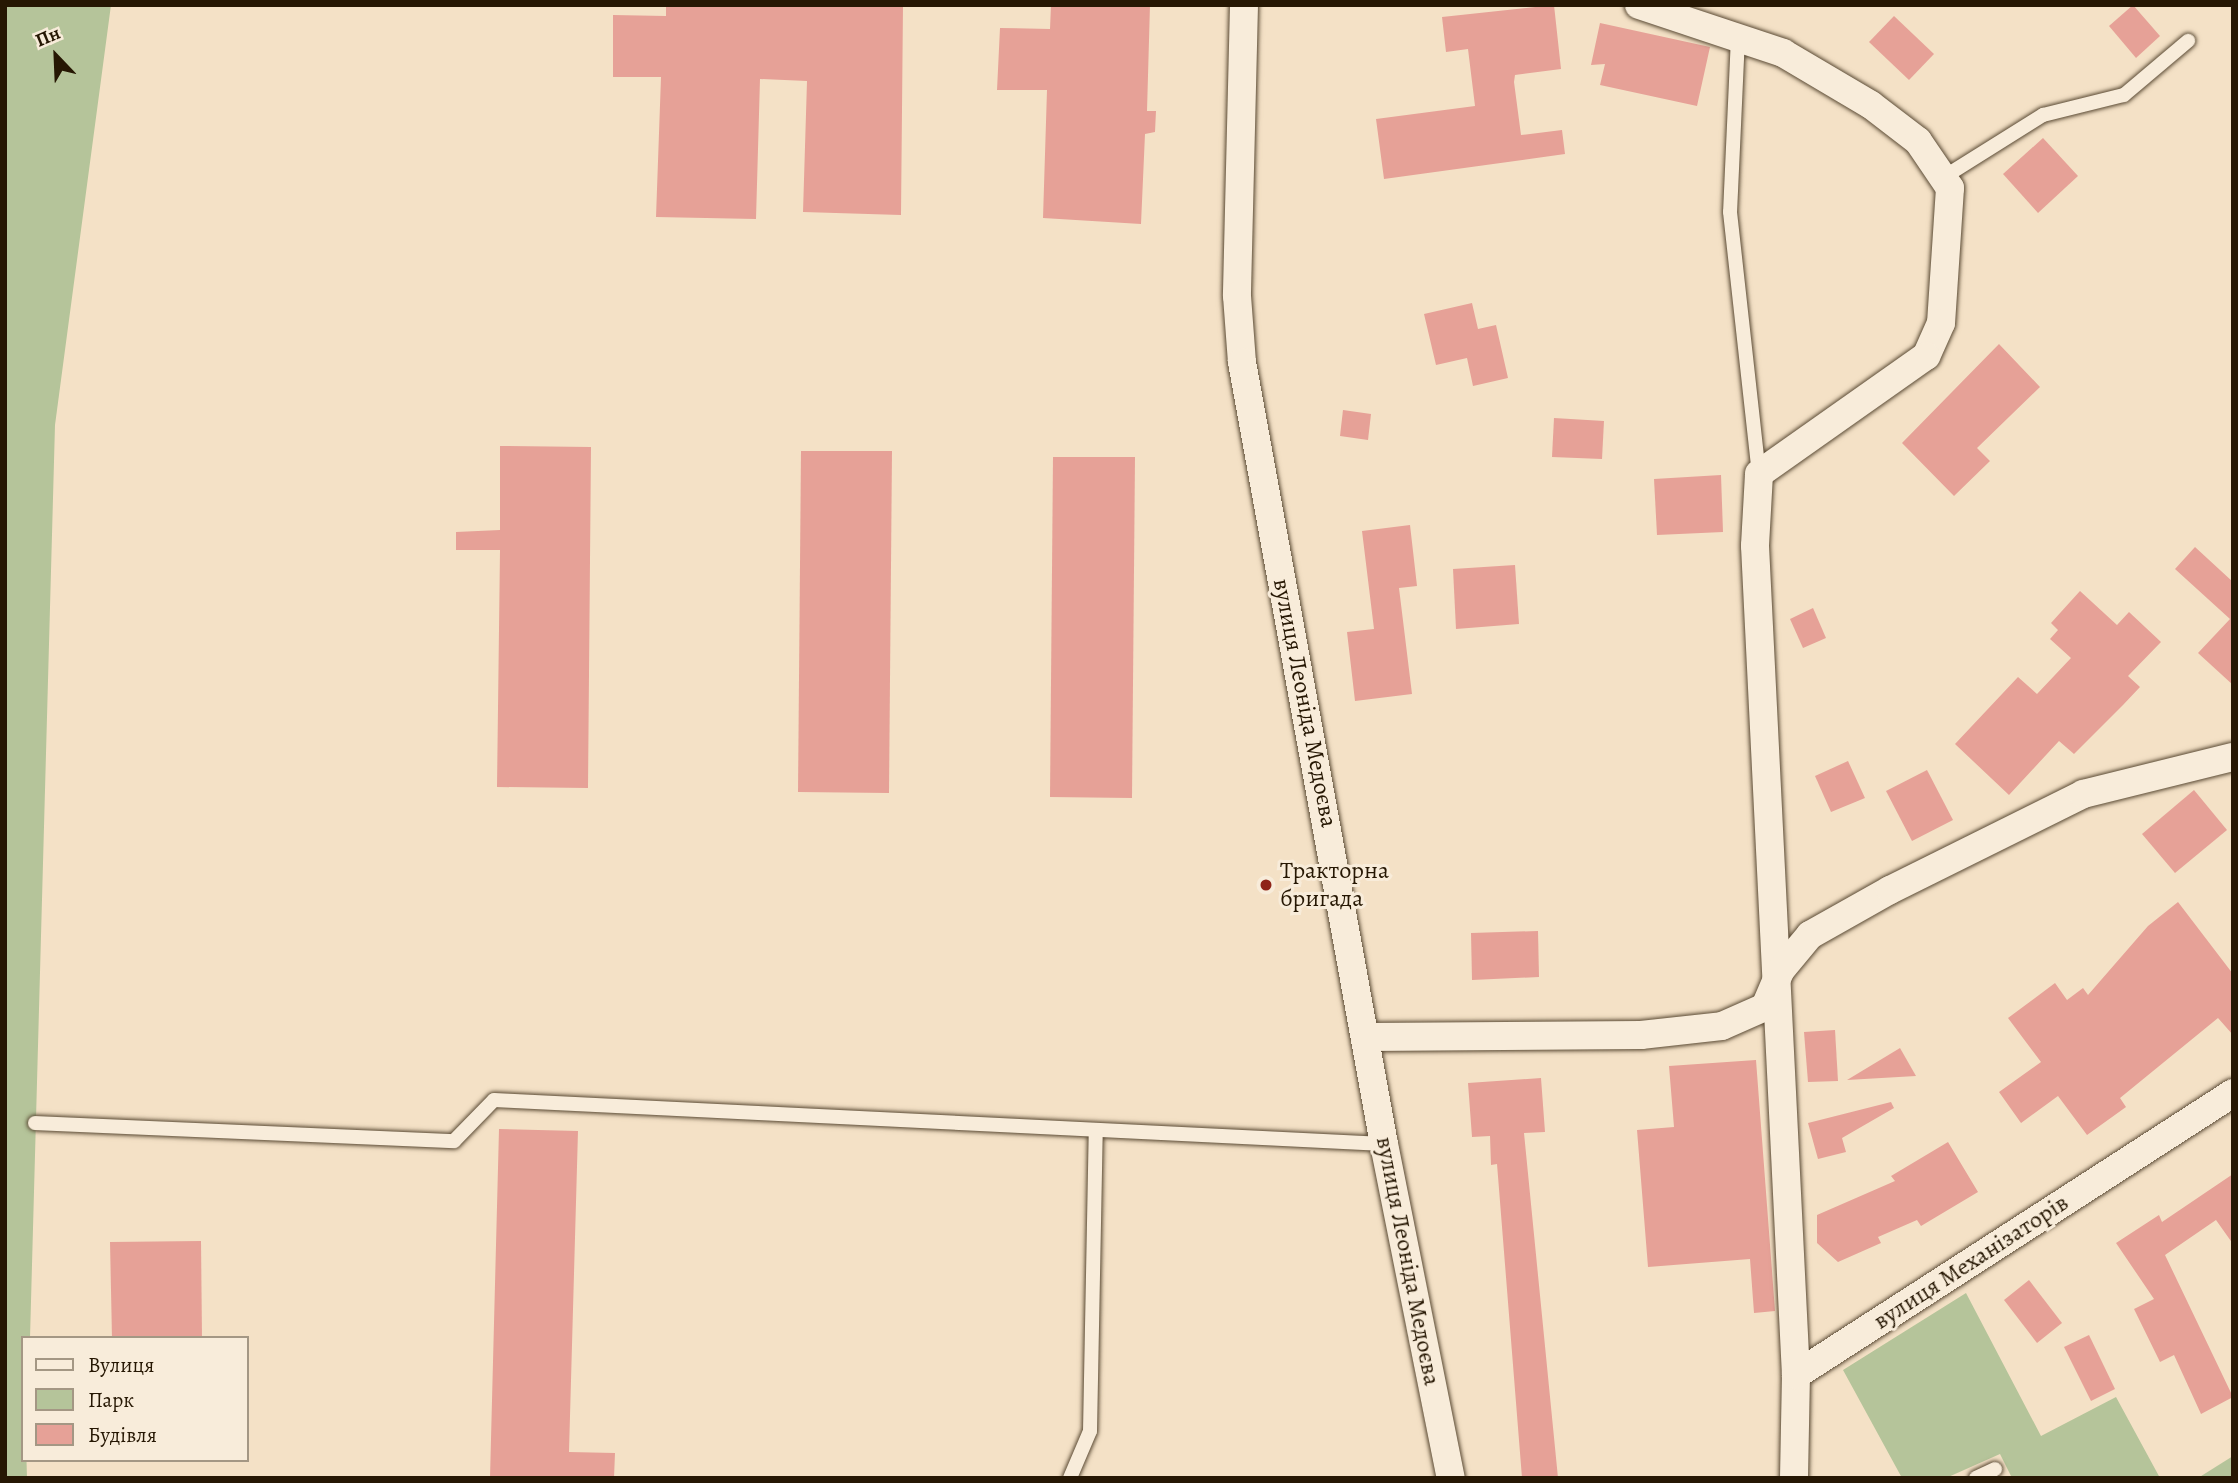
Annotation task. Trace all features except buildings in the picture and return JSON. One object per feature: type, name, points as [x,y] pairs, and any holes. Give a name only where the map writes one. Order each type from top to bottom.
[{"type":"street","name":"вулиця Леоніда Медоєва","points":[[1244,5],[1237,296],[1242,362],[1368,1037],[1384,1144],[1451,1478]]},
{"type":"street","points":[[1639,5],[1783,53],[1871,105],[1918,141],[1950,188],[1941,323],[1926,356],[1759,474],[1755,546],[1780,971],[1796,1375],[1794,1478]]},
{"type":"street","points":[[1368,1037],[1641,1035],[1722,1026],[1765,1007],[1780,971],[1810,935],[2083,794],[2233,757]]},
{"type":"street","name":"вулиця Механізаторів","points":[[1796,1375],[2233,1093]]},
{"type":"lane","points":[[1738,37],[1730,212],[1759,474]]},
{"type":"lane","points":[[1944,177],[2043,115],[2124,95],[2188,41]]},
{"type":"lane","points":[[35,1123],[454,1141],[494,1100],[1384,1144]]},
{"type":"lane","points":[[1070,1478],[1090,1431],[1096,1130]]},
{"type":"lane","points":[[1976,1478],[1995,1469]]},
{"type":"green space","points":[[5,5],[111,5],[55,425],[30,1336],[21,1336],[21,1462],[27,1462],[27,1478],[5,1478]]},
{"type":"green space","points":[[1966,1293],[2041,1436],[2116,1397],[2160,1478],[2012,1478],[2000,1454],[1946,1478],[1902,1478],[1843,1370]]},
{"type":"green space","points":[[2233,1456],[2233,1478],[2198,1478]]},
{"type":"place","name":"Тракторна бригада","points":[[1266,885]]}]
